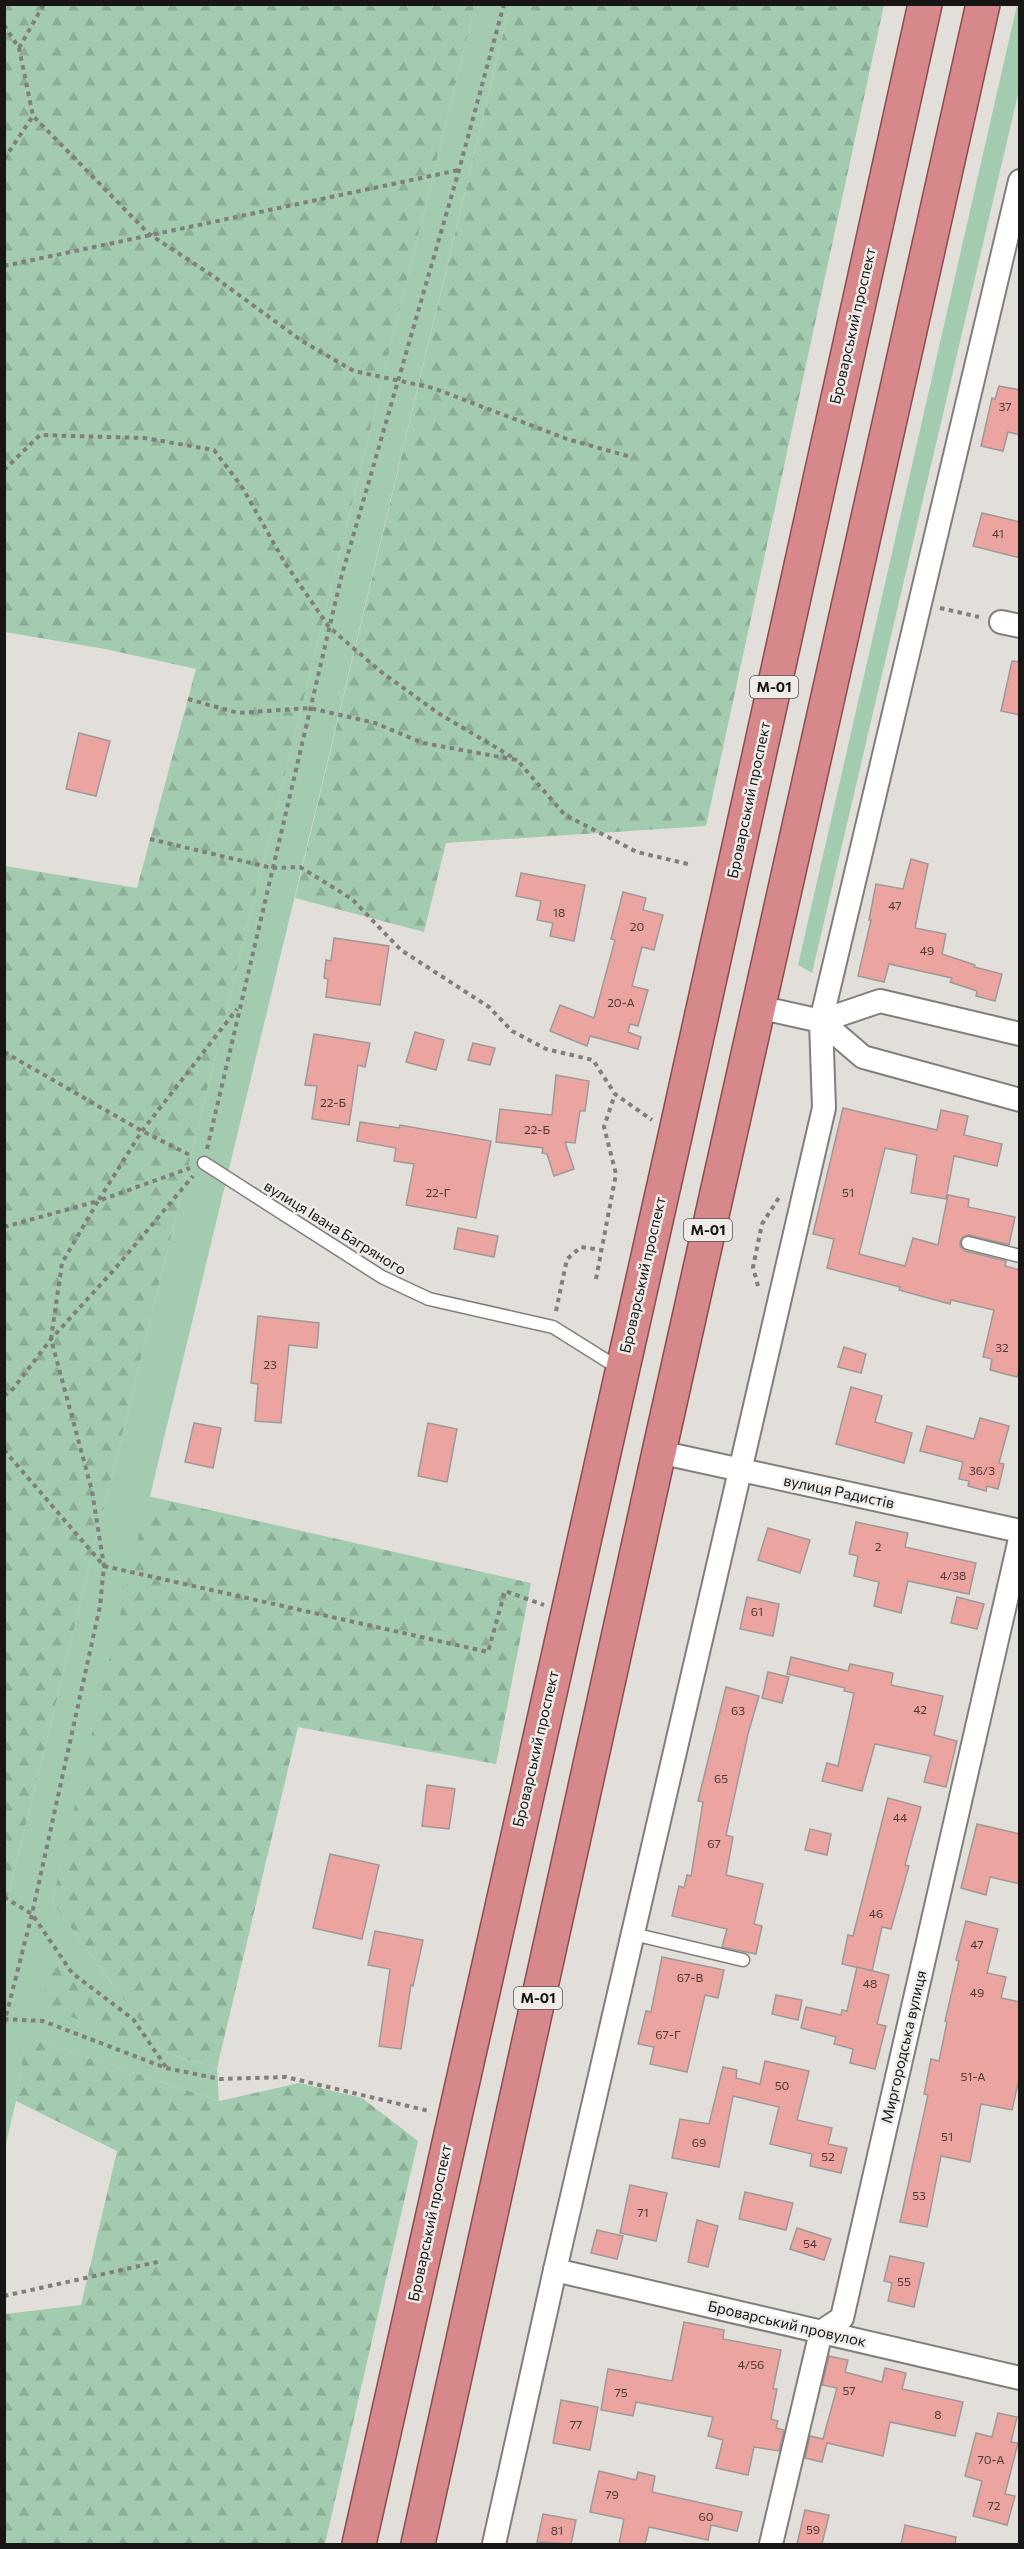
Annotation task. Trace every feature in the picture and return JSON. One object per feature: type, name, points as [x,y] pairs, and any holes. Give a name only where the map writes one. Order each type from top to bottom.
[{"type":"highway","name":"Броварський проспект","points":[[359,2544],[453,2116],[675,1136],[925,4]]},
{"type":"highway","name":"М-01","points":[[418,2544],[658,1452],[983,4]]},
{"type":"street","points":[[494,2544],[555,2270],[824,1108],[821,1021],[1020,181]]},
{"type":"street","points":[[821,1021],[880,1001],[1020,1034]]},
{"type":"street","points":[[758,1007],[821,1021],[863,1057],[1020,1100]]},
{"type":"street","name":"вулиця Радистів","points":[[658,1452],[740,1472],[1020,1531]]},
{"type":"street","name":"Миргородська вулиця","points":[[821,2332],[842,2318],[1020,1539]]},
{"type":"street","name":"Броварський провулок","points":[[555,2270],[1020,2378]]},
{"type":"street","points":[[771,2544],[821,2332]]},
{"type":"lane","name":"вулиця Івана Багряного","points":[[204,1162],[382,1277],[419,1295],[474,1310],[553,1327],[622,1370]]},
{"type":"lane","points":[[968,1243],[1020,1256]]},
{"type":"lane","points":[[633,1934],[743,1960]]},
{"type":"path","points":[[19,48],[44,4]]},
{"type":"path","points":[[4,1396],[13,1389],[51,1340],[113,1271],[204,1162],[341,578],[459,170],[504,4]]},
{"type":"path","points":[[4,25],[19,48],[33,116],[149,234],[213,276],[302,341],[354,371],[433,388],[567,440],[631,457]]},
{"type":"path","points":[[4,159],[33,116]]},
{"type":"path","points":[[4,266],[459,170]]},
{"type":"path","points":[[4,470],[40,435],[144,438],[214,450],[242,487],[285,563],[329,627],[380,671],[438,713],[516,760],[565,815],[637,852],[692,865]]},
{"type":"path","points":[[920,603],[1010,624]]},
{"type":"path","points":[[188,699],[238,713],[310,708],[375,723],[423,743],[516,760]]},
{"type":"path","points":[[150,838],[272,868],[300,867],[352,899],[401,950],[489,1007],[512,1031],[546,1049],[593,1060],[615,1094],[675,1136]]},
{"type":"path","points":[[4,2024],[32,1914],[100,1606],[104,1566],[92,1491],[51,1340],[62,1263],[142,1131],[239,1006]]},
{"type":"path","points":[[4,1052],[142,1131],[204,1162]]},
{"type":"path","points":[[596,1279],[616,1174],[604,1127],[615,1094]]},
{"type":"path","points":[[4,1227],[98,1201],[204,1162]]},
{"type":"path","points":[[758,1283],[753,1267],[762,1224],[779,1196],[806,1185]]},
{"type":"path","points":[[553,1327],[567,1259],[581,1247],[601,1250]]},
{"type":"path","points":[[4,1450],[104,1566],[488,1652],[505,1591],[567,1614]]},
{"type":"path","points":[[4,1897],[32,1914],[72,1973],[133,2019],[166,2068]]},
{"type":"path","points":[[5,2019],[43,2021],[166,2068],[220,2079],[286,2077],[453,2116]]},
{"type":"path","points":[[4,2296],[162,2261]]},
{"type":"green space","points":[[5,4],[475,5],[5,1909],[5,866],[137,888],[196,669],[105,649],[5,632]]},
{"type":"green space","points":[[475,5],[510,5],[52,1902],[162,2052],[217,2068],[219,2101],[37,2040],[24,2051],[5,2148],[5,1909]]},
{"type":"green space","points":[[510,5],[884,5],[706,826],[446,843],[424,932],[295,898]]},
{"type":"green space","points":[[1017,5],[1020,5],[1019,90],[812,973],[798,965]]},
{"type":"green space","points":[[148,1496],[531,1583],[496,1764],[298,1727],[217,2068],[162,2052],[52,1902]]},
{"type":"green space","points":[[53,1962],[121,2016],[137,2044],[40,2004]]},
{"type":"green space","points":[[37,2040],[219,2101],[299,2083],[362,2098],[418,2141],[325,2544],[5,2544],[5,2314],[81,2305],[117,2151],[16,2101],[24,2050]]},
{"type":"building","points":[[999,386],[1020,390],[1020,435],[1008,432],[1003,451],[981,446],[992,398],[995,399]]},
{"type":"building","points":[[982,513],[1020,522],[1020,558],[973,546]]},
{"type":"building","points":[[1012,661],[1020,662],[1020,715],[1001,711]]},
{"type":"building","points":[[79,733],[110,741],[96,796],[66,789]]},
{"type":"building","points":[[911,859],[928,864],[915,928],[946,934],[942,954],[975,965],[974,967],[1002,974],[995,1001],[976,996],[977,991],[950,982],[952,978],[889,964],[884,982],[858,976],[871,920],[869,920],[876,884],[903,889]]},
{"type":"building","points":[[521,873],[585,885],[574,941],[550,936],[553,923],[537,920],[541,901],[516,896]]},
{"type":"building","points":[[623,892],[646,898],[643,910],[663,915],[654,950],[642,947],[632,986],[648,990],[638,1026],[630,1024],[628,1032],[641,1037],[638,1049],[590,1036],[587,1046],[550,1031],[560,1005],[594,1018],[615,940],[611,939]]},
{"type":"building","points":[[334,938],[389,946],[380,1005],[326,997],[328,979],[324,978],[326,960],[331,961]]},
{"type":"building","points":[[415,1032],[444,1040],[436,1070],[406,1062]]},
{"type":"building","points":[[314,1034],[370,1043],[365,1067],[358,1065],[349,1125],[312,1119],[317,1086],[305,1085]]},
{"type":"building","points":[[473,1043],[495,1048],[490,1065],[468,1060]]},
{"type":"building","points":[[556,1075],[589,1081],[585,1111],[580,1111],[575,1143],[565,1142],[574,1169],[554,1176],[547,1154],[542,1153],[543,1148],[496,1142],[500,1109],[552,1115]]},
{"type":"building","points":[[843,1108],[937,1130],[941,1110],[968,1116],[964,1135],[1002,1144],[997,1166],[954,1156],[946,1199],[911,1193],[917,1155],[885,1148],[859,1254],[905,1266],[913,1238],[938,1245],[948,1195],[969,1199],[968,1207],[1015,1217],[1009,1245],[969,1235],[963,1237],[960,1246],[965,1251],[1006,1261],[1005,1266],[1020,1270],[1020,1368],[1017,1377],[990,1370],[992,1359],[983,1357],[994,1310],[951,1300],[950,1304],[899,1290],[900,1287],[827,1268],[834,1239],[813,1234]]},
{"type":"building","points":[[360,1122],[399,1128],[400,1125],[491,1141],[476,1218],[406,1205],[414,1164],[394,1161],[396,1148],[357,1141]]},
{"type":"building","points":[[458,1228],[498,1236],[494,1257],[454,1249]]},
{"type":"building","points":[[258,1316],[319,1323],[317,1348],[289,1345],[281,1423],[255,1421],[258,1384],[251,1383]]},
{"type":"building","points":[[844,1347],[866,1354],[861,1373],[838,1367]]},
{"type":"building","points":[[851,1387],[882,1396],[875,1422],[912,1433],[904,1463],[836,1444]]},
{"type":"building","points":[[980,1418],[1009,1426],[999,1463],[1004,1464],[998,1489],[987,1486],[986,1491],[968,1486],[969,1481],[959,1479],[963,1462],[920,1451],[927,1426],[974,1439]]},
{"type":"building","points":[[194,1423],[221,1428],[213,1468],[185,1462]]},
{"type":"building","points":[[428,1423],[457,1429],[447,1482],[418,1476]]},
{"type":"building","points":[[856,1522],[908,1533],[905,1547],[976,1563],[969,1594],[908,1581],[901,1613],[874,1606],[879,1582],[854,1576],[858,1556],[849,1554]]},
{"type":"building","points":[[768,1528],[810,1540],[800,1573],[758,1560]]},
{"type":"building","points":[[747,1597],[779,1604],[773,1636],[740,1629]]},
{"type":"building","points":[[957,1597],[984,1604],[977,1629],[951,1623]]},
{"type":"building","points":[[791,1657],[848,1671],[850,1664],[893,1673],[891,1685],[943,1696],[934,1735],[957,1741],[946,1787],[924,1782],[931,1756],[875,1744],[862,1791],[822,1781],[827,1763],[838,1766],[854,1693],[844,1691],[845,1688],[787,1674]]},
{"type":"building","points":[[768,1672],[789,1677],[782,1703],[762,1698]]},
{"type":"building","points":[[726,1687],[759,1696],[748,1734],[726,1835],[733,1837],[726,1875],[763,1884],[754,1924],[762,1926],[756,1954],[722,1947],[727,1929],[672,1916],[679,1886],[684,1888],[687,1875],[691,1876],[703,1802],[698,1801]]},
{"type":"building","points":[[427,1785],[455,1789],[449,1829],[422,1826]]},
{"type":"building","points":[[888,1798],[921,1807],[905,1865],[909,1866],[891,1929],[882,1927],[872,1971],[842,1964],[848,1935],[853,1936]]},
{"type":"building","points":[[977,1824],[1020,1834],[1020,1884],[990,1877],[986,1895],[961,1888]]},
{"type":"building","points":[[810,1829],[831,1834],[827,1855],[805,1850]]},
{"type":"building","points":[[330,1854],[379,1865],[362,1939],[313,1928]]},
{"type":"building","points":[[966,1921],[998,1929],[987,1973],[1006,1977],[1001,1998],[1020,2002],[1020,2075],[1012,2110],[981,2104],[970,2162],[941,2156],[927,2227],[900,2222],[928,2095],[924,2094],[931,2059],[939,2061],[947,2022],[945,2021],[959,1961],[956,1960]]},
{"type":"building","points":[[375,1931],[423,1940],[413,1986],[411,1985],[401,2049],[379,2046],[390,1969],[368,1965]]},
{"type":"building","points":[[662,1957],[724,1970],[718,1998],[705,1995],[687,2072],[650,2064],[654,2047],[638,2044],[646,2011],[651,2012]]},
{"type":"building","points":[[857,1967],[889,1975],[877,2024],[886,2026],[875,2069],[850,2063],[853,2049],[834,2044],[836,2037],[801,2028],[806,2007],[841,2015],[842,2010],[847,2011]]},
{"type":"building","points":[[776,1995],[802,2000],[798,2020],[772,2014]]},
{"type":"building","points":[[765,2061],[809,2071],[797,2120],[832,2128],[828,2144],[847,2148],[841,2173],[810,2166],[812,2154],[770,2144],[779,2107],[733,2096],[719,2167],[672,2158],[680,2119],[709,2124],[723,2067],[737,2070],[736,2078],[760,2084]]},
{"type":"building","points":[[630,2185],[667,2193],[656,2241],[620,2233]]},
{"type":"building","points":[[745,2192],[793,2203],[786,2230],[739,2219]]},
{"type":"building","points":[[697,2220],[718,2226],[708,2267],[688,2262]]},
{"type":"building","points":[[797,2228],[831,2239],[824,2260],[790,2249]]},
{"type":"building","points":[[597,2230],[623,2236],[617,2259],[591,2253]]},
{"type":"building","points":[[890,2256],[924,2263],[914,2307],[888,2301],[892,2283],[884,2281]]},
{"type":"building","points":[[684,2322],[724,2330],[723,2339],[781,2350],[773,2389],[777,2389],[771,2419],[778,2421],[776,2428],[784,2430],[779,2451],[754,2447],[748,2475],[716,2468],[723,2440],[708,2436],[713,2417],[636,2402],[633,2416],[601,2410],[608,2369],[672,2381]]},
{"type":"building","points":[[829,2356],[848,2360],[845,2372],[882,2382],[885,2368],[906,2373],[902,2389],[963,2402],[955,2436],[890,2422],[883,2456],[827,2443],[822,2462],[805,2458],[810,2436],[823,2439],[837,2388],[822,2385]]},
{"type":"building","points":[[561,2400],[598,2407],[590,2450],[553,2443]]},
{"type":"building","points":[[998,2413],[1017,2417],[1011,2442],[1018,2443],[1005,2494],[1015,2496],[1007,2525],[973,2516],[982,2481],[965,2476],[976,2433],[992,2437]]},
{"type":"building","points":[[599,2471],[636,2480],[638,2472],[655,2476],[652,2492],[742,2512],[737,2531],[711,2525],[708,2540],[649,2527],[645,2544],[619,2544],[624,2519],[590,2512]]},
{"type":"building","points":[[805,2510],[829,2515],[822,2544],[797,2544]]},
{"type":"building","points":[[543,2514],[576,2520],[571,2544],[537,2542]]},
{"type":"building","points":[[905,2525],[956,2537],[955,2544],[901,2544]]}]
